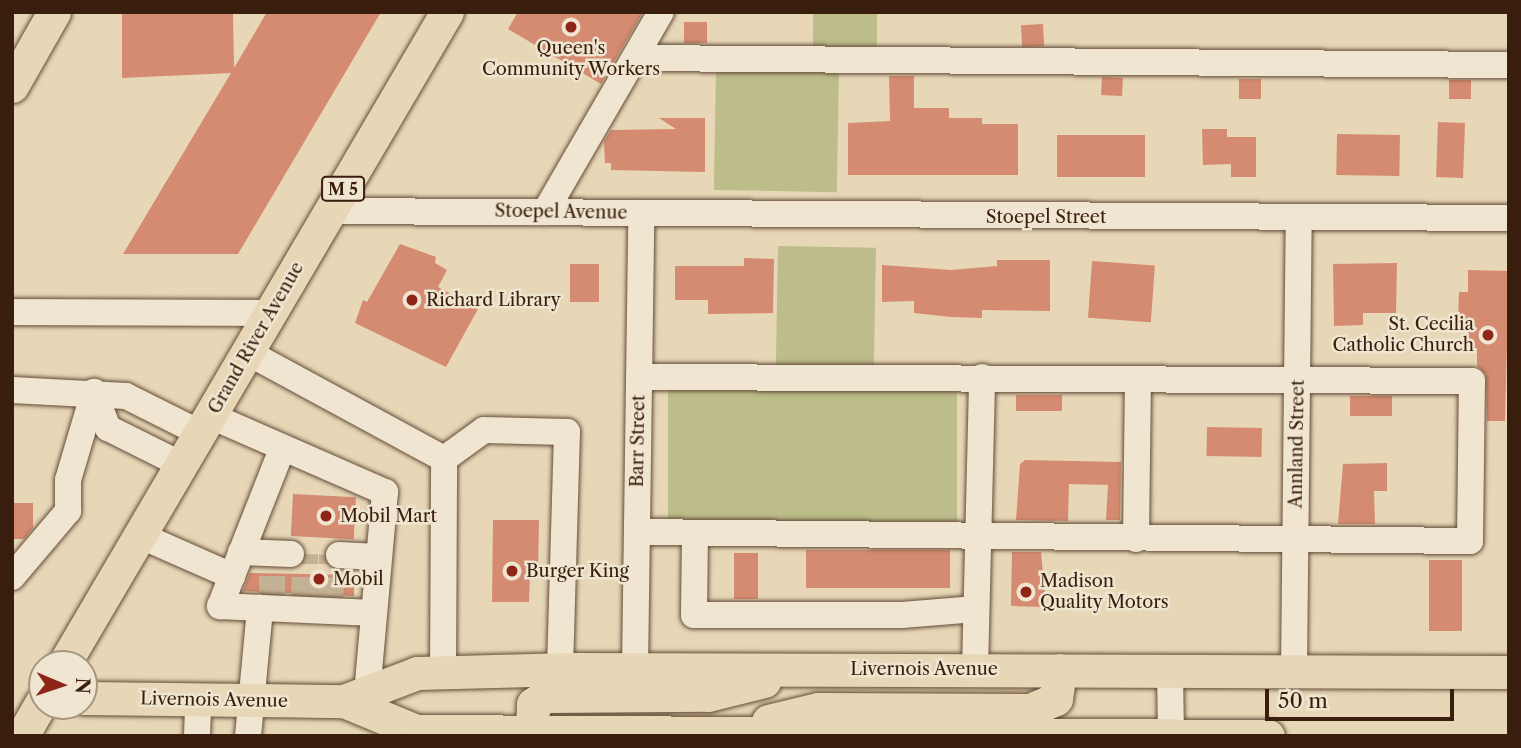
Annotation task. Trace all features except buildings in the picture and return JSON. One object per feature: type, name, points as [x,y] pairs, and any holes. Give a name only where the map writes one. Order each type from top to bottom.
[{"type":"main road","points":[[12,86],[54,12]]},
{"type":"main road","name":"Grand River Avenue","points":[[72,650],[447,12]]},
{"type":"main road","points":[[532,732],[533,704],[546,696],[708,695],[809,669]]},
{"type":"main road","name":"Livernois Avenue","points":[[98,698],[249,700],[356,696],[417,673],[560,670],[1509,672]]},
{"type":"main road","points":[[718,733],[818,709],[1030,710],[1056,699],[1060,670]]},
{"type":"main road","name":"Livernois Avenue","points":[[356,696],[416,734],[532,732],[1268,736]]},
{"type":"main road","points":[[22,736],[31,720]]},
{"type":"street","points":[[545,212],[637,58],[661,12]]},
{"type":"street","points":[[637,58],[1509,65]]},
{"type":"street","name":"Stoepel Avenue","points":[[330,211],[792,217]]},
{"type":"street","name":"Barr Street","points":[[635,669],[641,213]]},
{"type":"street","name":"Stoepel Street","points":[[792,217],[1299,217]]},
{"type":"street","points":[[1299,217],[1509,218]]},
{"type":"street","name":"Annland Street","points":[[1294,670],[1299,217]]},
{"type":"street","points":[[12,312],[270,313]]},
{"type":"street","points":[[247,352],[444,459]]},
{"type":"street","points":[[637,532],[977,538],[1470,541],[1472,381],[639,377]]},
{"type":"street","points":[[975,670],[982,377]]},
{"type":"street","points":[[1136,539],[1138,379]]},
{"type":"street","points":[[12,390],[94,392],[126,396],[282,449],[385,492],[372,613],[356,696]]},
{"type":"street","points":[[94,392],[108,428],[182,465]]},
{"type":"street","points":[[12,577],[68,511],[68,480],[94,392]]},
{"type":"street","points":[[444,459],[484,430],[567,432],[560,670]]},
{"type":"street","points":[[282,449],[220,606],[330,607],[372,613]]},
{"type":"street","points":[[443,673],[444,459]]},
{"type":"street","points":[[695,533],[694,615],[902,615],[976,609]]},
{"type":"street","points":[[139,535],[237,564],[279,560]]},
{"type":"street","points":[[339,555],[378,557]]},
{"type":"street","points":[[248,736],[249,700],[268,606]]},
{"type":"street","points":[[1170,671],[1171,735]]},
{"type":"street","points":[[197,736],[198,700]]},
{"type":"green space","points":[[813,12],[877,12],[877,48],[813,48]]},
{"type":"green space","points":[[716,68],[839,70],[837,192],[714,190]]},
{"type":"green space","points":[[778,246],[876,248],[874,370],[776,368]]},
{"type":"green space","points":[[668,385],[957,385],[957,526],[668,526]]},
{"type":"tunnel","points":[[304,603],[305,554]]},
{"type":"tunnel","points":[[330,603],[332,555]]},
{"type":"tunnel","points":[[272,573],[272,602]]},
{"type":"place","name":"Queen's Community Workers","points":[[571,27]]},
{"type":"place","name":"Richard Library","points":[[412,300]]},
{"type":"place","name":"St. Cecilia Catholic Church","points":[[1488,335]]},
{"type":"place","name":"Mobil Mart","points":[[326,516]]},
{"type":"place","name":"Burger King","points":[[512,571]]},
{"type":"place","name":"Mobil","points":[[319,579]]},
{"type":"place","name":"Madison Quality Motors","points":[[1026,592]]}]
